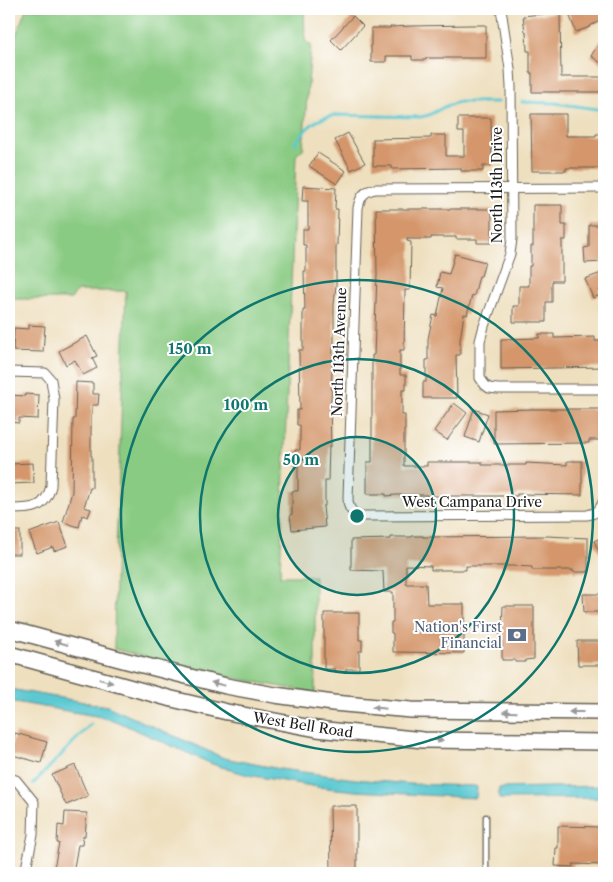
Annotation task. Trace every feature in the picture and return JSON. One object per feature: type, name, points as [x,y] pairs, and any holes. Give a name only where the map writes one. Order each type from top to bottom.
[{"type":"main road","name":"West Bell Road","points":[[9,629],[226,686],[275,695],[333,703],[411,710],[604,712]]},
{"type":"main road","name":"West Bell Road","points":[[9,654],[202,706],[316,729],[423,740],[604,742]]},
{"type":"street","name":"North 113th Drive","points":[[501,9],[510,69],[511,247],[484,326],[480,342],[479,373],[482,382],[489,388],[604,388]]},
{"type":"street","points":[[511,188],[604,188]]},
{"type":"street","name":"North 113th Avenue","points":[[351,511],[348,498],[358,208],[360,199],[366,192],[375,189],[511,188]]},
{"type":"street","points":[[9,372],[45,373],[50,380],[54,399],[51,486],[48,496],[44,502],[35,507],[9,509]]},
{"type":"street","name":"West Campana Drive","points":[[351,511],[354,514],[364,516],[583,516],[595,513],[604,500]]},
{"type":"street","points":[[9,778],[16,780],[34,802],[33,835],[25,873]]},
{"type":"lane","points":[[486,817],[486,873]]},
{"type":"green space","points":[[26,9],[304,9],[305,41],[311,45],[303,149],[296,155],[280,576],[315,576],[315,693],[228,677],[114,649],[126,291],[77,291],[71,299],[9,299],[9,47]]},
{"type":"water","points":[[9,689],[107,706],[224,758],[280,769],[355,779],[410,784],[475,786],[477,787],[476,798],[356,791],[318,787],[248,775],[212,764],[116,721],[9,701]]},
{"type":"water","points":[[604,786],[604,798],[499,799],[499,788]]},
{"type":"building","points":[[567,9],[604,9],[604,19],[576,32]]},
{"type":"building","points":[[560,12],[561,77],[604,77],[604,92],[532,92],[530,51],[527,51],[523,16]]},
{"type":"building","points":[[353,16],[363,26],[341,50],[331,40]]},
{"type":"building","points":[[486,25],[486,58],[426,58],[426,60],[412,60],[412,56],[386,56],[386,62],[371,62],[371,28]]},
{"type":"building","points":[[604,35],[604,65],[591,56]]},
{"type":"building","points":[[531,114],[566,114],[566,136],[596,136],[596,134],[604,134],[604,168],[566,168],[566,171],[532,171]]},
{"type":"building","points":[[458,118],[491,118],[492,166],[483,166],[483,171],[461,171],[461,168],[392,169],[392,166],[373,166],[373,139],[431,138],[431,135],[446,135],[446,156],[464,156],[464,132],[458,132]]},
{"type":"building","points":[[348,133],[365,163],[351,170],[335,140]]},
{"type":"building","points":[[318,153],[346,171],[337,184],[309,166]]},
{"type":"building","points":[[303,186],[336,188],[335,209],[338,209],[334,345],[330,401],[331,446],[329,446],[328,481],[325,481],[325,506],[323,506],[325,527],[292,530],[290,515],[292,514],[292,491],[298,491],[298,465],[295,465],[295,450],[300,450],[300,425],[297,425],[297,410],[300,410],[299,350],[303,350],[304,271],[306,271],[306,245],[303,245],[303,229],[308,229],[308,201],[302,201]]},
{"type":"building","points":[[533,205],[562,205],[562,225],[566,225],[566,240],[562,240],[562,281],[552,281],[552,302],[546,302],[546,322],[513,322],[513,306],[519,306],[519,286],[529,286],[531,246],[533,246]]},
{"type":"building","points":[[376,209],[492,209],[492,243],[477,243],[477,239],[456,239],[456,237],[407,239],[407,241],[411,242],[410,290],[405,290],[404,350],[400,350],[400,375],[406,375],[406,390],[402,390],[402,415],[405,415],[404,466],[427,466],[427,462],[482,462],[482,465],[526,465],[526,463],[567,465],[567,461],[582,461],[582,495],[386,496],[386,494],[367,494],[367,462],[372,462],[372,355],[374,355],[377,275]]},
{"type":"building","points":[[589,225],[604,225],[604,262],[585,263],[584,248],[589,247]]},
{"type":"building","points":[[455,254],[485,262],[474,296],[472,295],[467,315],[464,314],[460,355],[456,355],[457,398],[423,398],[423,382],[426,382],[426,360],[428,360],[428,339],[433,315],[437,316],[443,288],[437,287],[440,272],[449,274]]},
{"type":"building","points":[[604,272],[604,288],[599,290],[600,295],[593,298],[585,279]]},
{"type":"building","points":[[29,325],[45,326],[43,352],[13,351],[14,328],[29,329]]},
{"type":"building","points":[[539,334],[554,334],[554,338],[595,337],[595,341],[604,341],[604,367],[501,369],[501,339],[539,338]]},
{"type":"building","points":[[87,336],[97,356],[92,358],[97,368],[83,375],[75,360],[66,365],[59,351]]},
{"type":"building","points":[[76,382],[93,383],[93,394],[99,394],[98,405],[92,405],[92,488],[90,488],[84,507],[91,509],[88,517],[82,515],[79,527],[63,522],[72,492],[73,419],[75,419]]},
{"type":"building","points":[[25,394],[39,395],[38,419],[19,418],[19,423],[9,422],[9,395],[25,396]]},
{"type":"building","points":[[454,403],[467,413],[447,440],[434,431]]},
{"type":"building","points":[[474,409],[488,414],[479,442],[465,437]]},
{"type":"building","points":[[604,409],[604,440],[589,440],[589,443],[494,444],[494,410]]},
{"type":"building","points":[[33,463],[34,483],[9,484],[9,464]]},
{"type":"building","points":[[59,522],[68,546],[54,551],[53,547],[37,553],[29,533]]},
{"type":"building","points":[[9,531],[20,531],[20,554],[9,554]]},
{"type":"building","points":[[547,536],[588,538],[588,572],[532,570],[532,567],[513,566],[466,566],[466,570],[431,570],[431,566],[406,565],[406,584],[426,584],[427,604],[464,604],[466,634],[464,634],[464,653],[393,652],[391,622],[393,622],[393,592],[384,592],[383,571],[351,570],[351,540],[391,539],[391,537]]},
{"type":"building","points":[[604,536],[604,561],[594,541]]},
{"type":"building","points":[[583,594],[604,594],[604,612],[584,612]]},
{"type":"building","name":"Nation's First Financial","points":[[503,606],[534,606],[534,659],[525,660],[525,662],[502,660],[500,630],[502,630]]},
{"type":"building","points":[[324,613],[359,613],[359,640],[362,640],[362,651],[359,651],[359,669],[346,669],[346,672],[335,672],[335,669],[324,669]]},
{"type":"building","points":[[577,641],[604,641],[604,665],[578,665]]},
{"type":"building","points":[[15,733],[47,742],[41,763],[9,754]]},
{"type":"building","points":[[75,765],[88,796],[66,805],[52,775]]},
{"type":"building","points":[[330,806],[357,806],[357,873],[331,873]]},
{"type":"building","points":[[65,812],[87,813],[85,836],[83,836],[82,845],[78,845],[73,873],[53,873],[59,843],[57,843],[58,825],[64,826]]},
{"type":"building","points":[[558,826],[604,827],[604,865],[573,864],[573,867],[555,866],[556,848],[558,848]]},
{"type":"waterway","points":[[295,143],[312,124],[329,116],[421,117],[458,102],[498,102]]},
{"type":"waterway","points":[[522,102],[555,103],[604,110]]},
{"type":"waterway","points":[[33,784],[91,724]]},
{"type":"place","name":"Nation's First Financial","points":[[517,635]]}]
